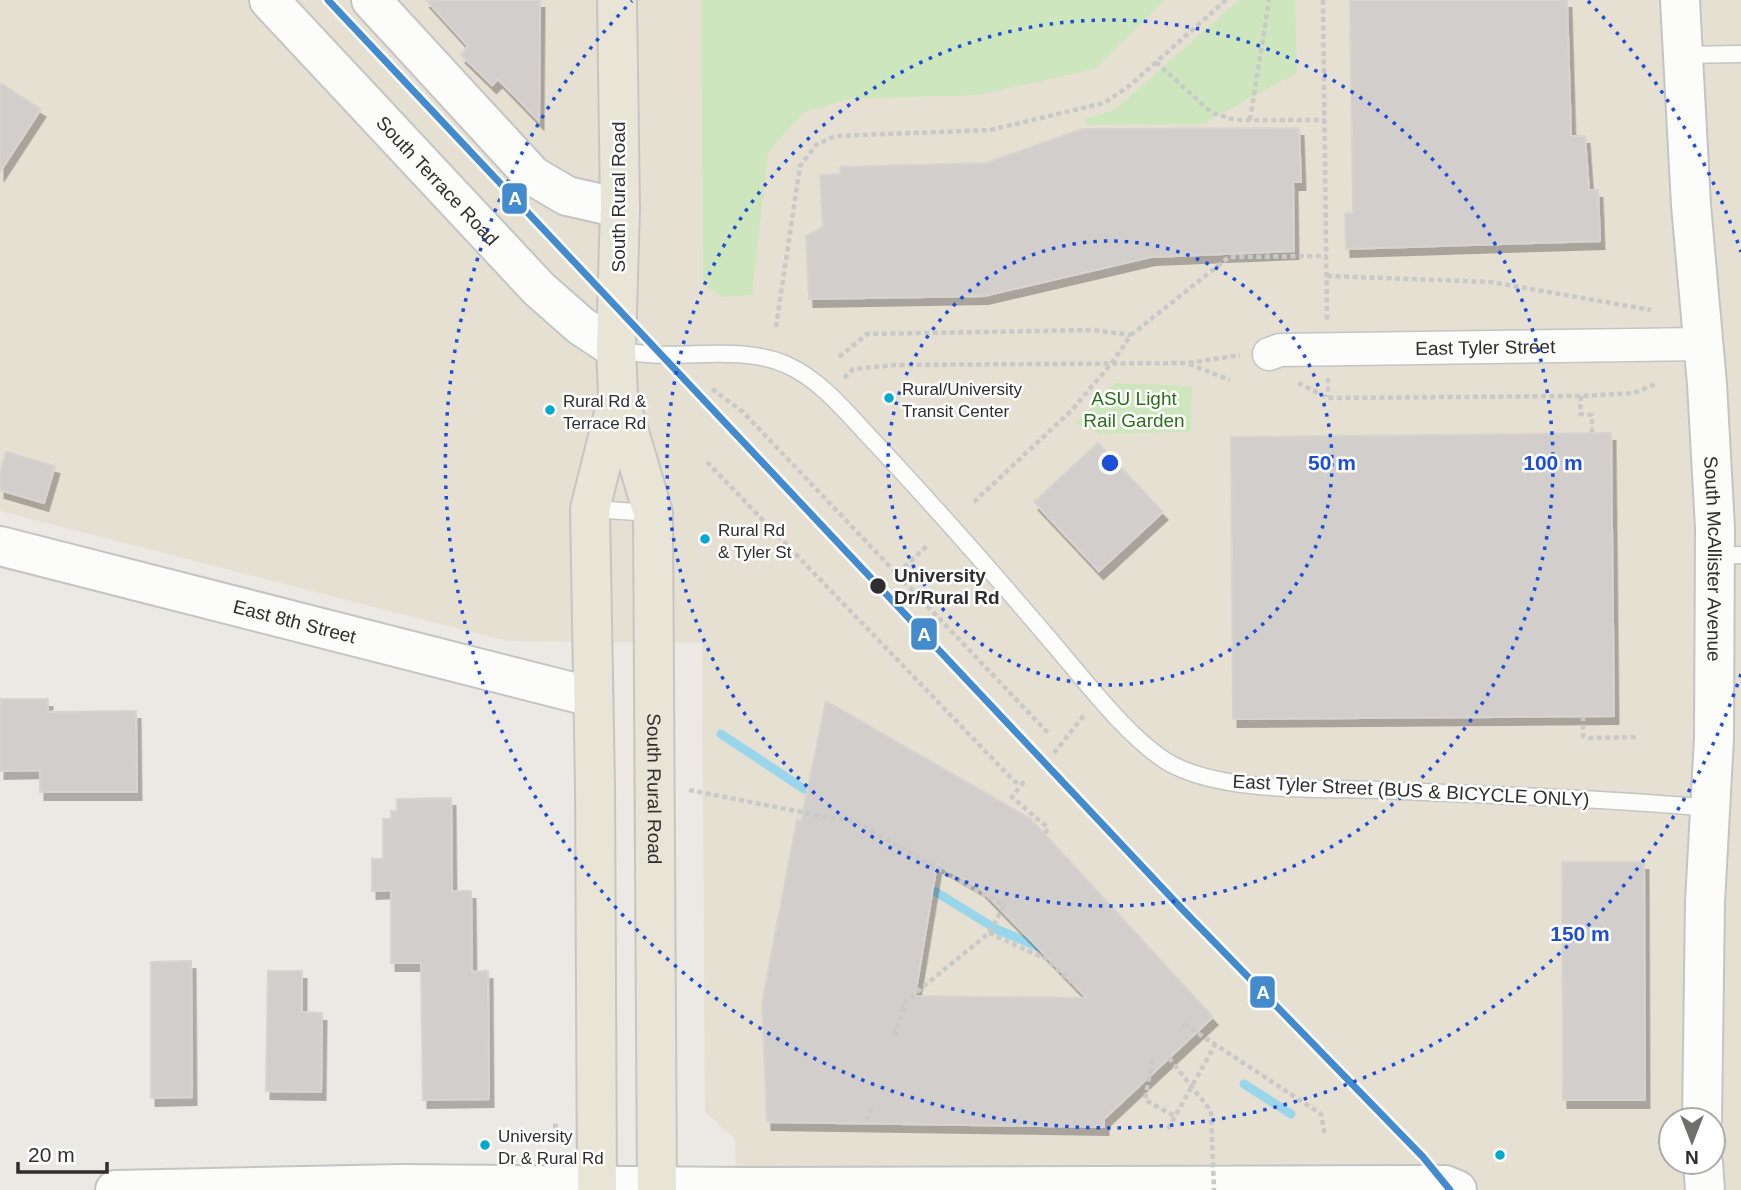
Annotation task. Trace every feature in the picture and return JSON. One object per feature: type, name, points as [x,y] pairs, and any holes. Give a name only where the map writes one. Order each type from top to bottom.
[{"type":"main road","name":"South Rural Road","points":[[617,0],[620,208],[616,349],[618,395],[653,513],[657,1187]]},
{"type":"main road","name":"South Rural Road","points":[[597,1187],[595,787],[590,509],[618,395]]},
{"type":"street","name":"South Terrace Road","points":[[270,0],[533,282],[581,326],[616,349]]},
{"type":"street","points":[[371,0],[533,176],[567,196],[620,208]]},
{"type":"street","name":"South McAllister Avenue","points":[[1680,0],[1691,217],[1707,384],[1728,555],[1714,725],[1705,902],[1702,1106]]},
{"type":"street","name":"East Tyler Street","points":[[1269,354],[1280,350],[1703,344]]},
{"type":"street","name":"East 8th Street","points":[[0,546],[592,697]]},
{"type":"street","points":[[115,1190],[254,1186],[1065,1187],[1227,1184],[1445,1185],[1457,1190]]},
{"type":"lane","points":[[1682,55],[1741,54]]},
{"type":"lane","name":"East Tyler Street (BUS & BICYCLE ONLY)","points":[[616,349],[636,355],[763,357],[785,364],[804,375],[828,394],[951,524],[1101,699],[1147,747],[1170,763],[1196,775],[1265,786],[1630,801],[1710,808]]},
{"type":"lane","points":[[590,509],[653,513]]},
{"type":"path","points":[[776,327],[800,166],[816,145],[835,136],[990,130],[1088,109],[1104,103],[1120,92],[1226,0]]},
{"type":"path","points":[[1250,120],[1269,0]]},
{"type":"path","points":[[1324,0],[1327,321]]},
{"type":"path","points":[[1156,62],[1212,113],[1235,120],[1325,120]]},
{"type":"path","points":[[974,502],[1071,411],[1111,364],[1131,335],[1229,257],[1327,256]]},
{"type":"path","points":[[1327,276],[1491,282],[1651,310]]},
{"type":"path","points":[[839,357],[867,334],[1093,330],[1131,335]]},
{"type":"path","points":[[828,394],[853,369],[895,365],[1188,363],[1231,355],[1269,354]]},
{"type":"path","points":[[1188,363],[1230,380]]},
{"type":"path","points":[[1327,374],[1328,398]]},
{"type":"path","points":[[1298,383],[1328,398],[1581,396],[1634,393],[1658,383]]},
{"type":"path","points":[[712,389],[743,411],[1049,734]]},
{"type":"path","points":[[1581,396],[1580,414],[1592,415],[1592,433]]},
{"type":"path","points":[[707,462],[1015,782],[1023,783],[1012,797],[1048,828],[1045,834]]},
{"type":"path","points":[[898,573],[928,545]]},
{"type":"path","points":[[1054,753],[1085,714]]},
{"type":"path","points":[[1583,716],[1583,736],[1636,737]]},
{"type":"path","points":[[689,790],[858,823],[1004,906],[989,933],[906,1001],[895,1035]]},
{"type":"path","points":[[989,933],[1046,959],[1074,984]]},
{"type":"path","points":[[1184,1024],[1321,1114],[1325,1136]]},
{"type":"path","points":[[1168,1129],[1215,1045]]},
{"type":"path","points":[[1169,1058],[1211,1111],[1214,1190]]},
{"type":"path","points":[[1152,1060],[1145,1100],[1175,1116]]},
{"type":"path","points":[[867,1121],[872,1104]]},
{"type":"shaded area","points":[[0,0],[1741,0],[1741,1190],[736,1190],[735,1139],[705,1112],[702,643],[507,641],[0,511]]},
{"type":"green space","points":[[701,0],[1165,0],[1095,69],[979,95],[850,99],[804,112],[768,152],[752,295],[723,297],[703,284]]},
{"type":"green space","points":[[1239,0],[1295,0],[1297,73],[1202,124],[1086,125],[1086,119],[1114,110]]},
{"type":"green space","name":"ASU Light Rail Garden","points":[[1115,383],[1192,386],[1190,432],[1100,434],[1075,423]]},
{"type":"building","points":[[426,0],[540,0],[539,121],[498,79],[492,85],[461,55],[468,46]]},
{"type":"building","points":[[1350,0],[1567,0],[1571,136],[1585,136],[1589,190],[1598,190],[1600,241],[1346,249],[1345,214],[1353,213]]},
{"type":"building","points":[[0,83],[41,109],[0,172]]},
{"type":"building","points":[[1299,128],[1301,182],[1293,182],[1294,251],[1151,257],[984,296],[809,299],[806,236],[823,227],[820,175],[841,174],[840,167],[986,163],[1082,129]]},
{"type":"building","points":[[1611,433],[1614,716],[1233,719],[1231,437]]},
{"type":"building","points":[[1098,443],[1163,512],[1099,571],[1034,502]]},
{"type":"building","points":[[6,452],[55,466],[44,503],[0,490],[0,475]]},
{"type":"building","points":[[0,699],[48,699],[48,712],[136,711],[137,792],[40,792],[40,770],[0,771]]},
{"type":"building","points":[[826,701],[1031,819],[1213,1017],[1104,1119],[1104,1127],[767,1122],[762,1003],[797,819],[801,821]],"holes":[[[937,864],[981,889],[1087,998],[915,996]]]},
{"type":"building","points":[[451,798],[452,891],[471,891],[472,972],[488,971],[489,1099],[423,1100],[421,963],[391,963],[391,890],[372,891],[372,859],[383,859],[383,819],[391,819],[391,811],[397,811],[397,799]]},
{"type":"building","points":[[1562,862],[1644,862],[1645,1100],[1563,1100]]},
{"type":"building","points":[[191,961],[192,1097],[151,1098],[151,962]]},
{"type":"building","points":[[268,971],[302,971],[302,1012],[322,1013],[321,1092],[266,1091]]},
{"type":"waterway","points":[[721,734],[804,789]]},
{"type":"waterway","points":[[923,884],[996,929],[1046,950]]},
{"type":"waterway","points":[[1244,1084],[1291,1114]]},
{"type":"transit line","name":"A","points":[[328,0],[1183,910],[1423,1157],[1450,1190]]},
{"type":"place","name":"Rural/University Transit Center","points":[[889,398]]},
{"type":"place","name":"Rural Rd & Terrace Rd","points":[[550,410]]},
{"type":"place","name":"Rural Rd & Tyler St","points":[[705,539]]},
{"type":"place","name":"University Dr/Rural Rd","points":[[878,586]]},
{"type":"place","name":"University Dr & Rural Rd","points":[[485,1145]]}]
